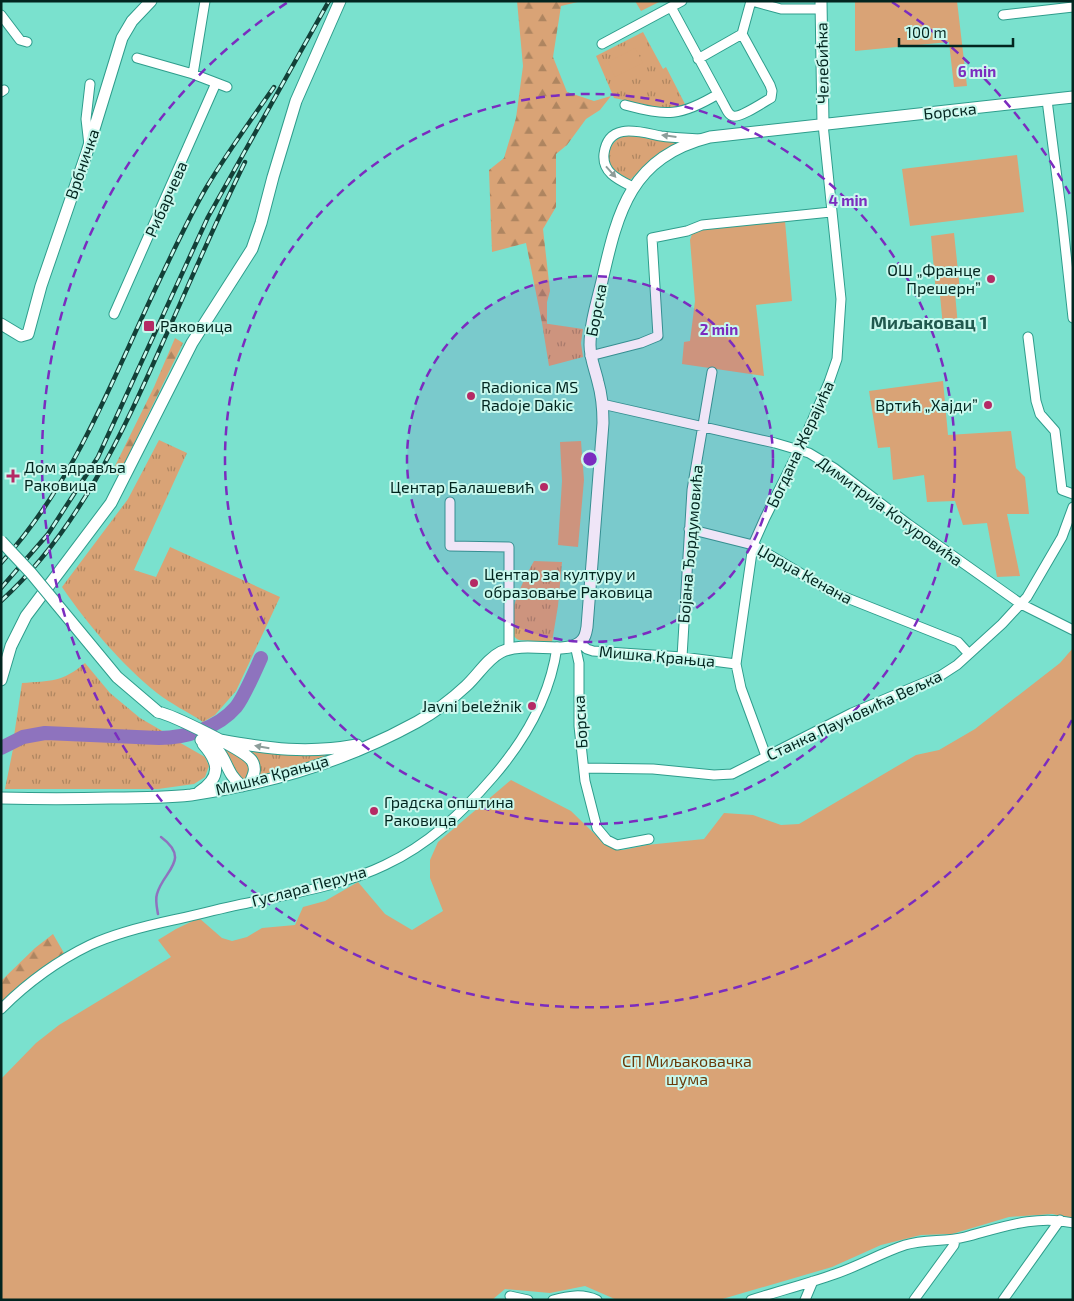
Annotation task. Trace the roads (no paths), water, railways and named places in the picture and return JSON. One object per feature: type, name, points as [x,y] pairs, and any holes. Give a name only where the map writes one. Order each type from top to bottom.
[{"type":"main road","name":"Врбничка","points":[[1,324],[21,336],[28,334],[41,286],[89,146],[122,38],[128,26],[151,1]]},
{"type":"main road","points":[[1,680],[11,646],[26,616],[111,503],[192,343],[252,249],[296,101],[340,1]]},
{"type":"main road","name":"Челебићка","points":[[821,5],[823,124]]},
{"type":"main road","name":"Борска","points":[[577,644],[585,637],[587,627],[603,433],[602,404],[590,356],[590,336],[611,242],[622,208],[633,187],[647,170],[661,158],[682,146],[701,139],[722,135],[1073,97]]},
{"type":"main road","points":[[1,541],[31,573],[113,672],[168,722],[218,749],[233,778],[246,784],[254,773],[254,763],[249,757],[172,716],[158,712]]},
{"type":"main road","name":"Мишка Крањца","points":[[1,798],[152,798],[196,794],[246,784],[320,765],[377,741],[436,710],[466,686],[496,656],[509,649],[526,646],[557,648],[577,644]]},
{"type":"main road","points":[[196,794],[210,783],[216,766],[212,754],[198,739]]},
{"type":"main road","points":[[220,740],[269,749],[305,750],[344,747],[377,741]]},
{"type":"street","points":[[193,74],[205,1]]},
{"type":"street","points":[[602,44],[682,1]]},
{"type":"street","points":[[671,7],[730,115],[734,116],[742,114],[771,98],[772,91],[770,85],[742,34],[751,1],[781,9],[821,5]]},
{"type":"street","points":[[1004,15],[1073,7]]},
{"type":"street","points":[[1,15],[24,41]]},
{"type":"street","points":[[698,58],[742,34]]},
{"type":"street","points":[[137,58],[193,74],[227,87]]},
{"type":"street","name":"Рибарчева","points":[[114,314],[216,83]]},
{"type":"street","points":[[89,146],[86,119],[90,84]]},
{"type":"street","points":[[625,105],[656,112],[679,112],[695,107],[718,94]]},
{"type":"street","points":[[1047,100],[1073,318]]},
{"type":"street","name":"Богдана Жерајића","points":[[766,756],[741,688],[736,664],[753,545],[799,450],[837,359],[841,299],[823,124]]},
{"type":"street","points":[[633,187],[615,178],[604,162],[606,146],[616,134],[630,130],[663,136],[701,139]]},
{"type":"street","points":[[590,356],[640,343],[658,336],[652,238],[687,231],[702,224],[831,212]]},
{"type":"street","points":[[1028,337],[1036,401],[1040,414],[1055,431],[1062,490],[1073,494]]},
{"type":"street","name":"Бојана Ђордумовића","points":[[682,657],[694,473],[712,372]]},
{"type":"street","name":"Димитрија Котуровића","points":[[602,404],[799,450],[814,456],[834,468],[908,524],[1021,604],[1073,630]]},
{"type":"street","points":[[450,502],[450,546],[509,547],[509,649]]},
{"type":"street","name":"Станка Пауновића Вељка","points":[[584,768],[653,768],[722,775],[735,773],[852,713],[940,676],[969,654],[1021,604],[1062,537],[1073,507]]},
{"type":"street","name":"Џорџа Кенана","points":[[690,529],[753,545],[832,592],[958,642],[969,654]]},
{"type":"street","name":"Мишка Крањца","points":[[577,644],[593,651],[682,657],[736,664]]},
{"type":"street","name":"Борска","points":[[577,644],[579,664],[578,716],[584,768],[595,824],[602,836],[617,845],[649,839]]},
{"type":"street","name":"Гуслара Перуна","points":[[1,1009],[23,989],[49,970],[80,950],[105,939],[156,923],[319,887],[382,866],[422,845],[460,812],[502,767],[519,745],[535,718],[546,691],[553,670],[557,648]]},
{"type":"street","points":[[751,1300],[835,1274],[905,1245],[928,1240],[955,1239],[998,1227],[1040,1220],[1060,1220],[1073,1223]]},
{"type":"street","points":[[1003,1300],[1060,1220]]},
{"type":"street","points":[[914,1300],[954,1244],[955,1239]]},
{"type":"street","points":[[804,1300],[813,1281]]},
{"type":"street","points":[[553,1300],[580,1295],[597,1300]]},
{"type":"street","points":[[510,1296],[528,1300]]},
{"type":"waterway","points":[[1,748],[23,737],[45,733],[159,738],[190,734],[220,721],[236,707],[246,691],[261,658]]},
{"type":"waterway","points":[[158,914],[157,894],[175,859],[170,845],[161,837]]},
{"type":"railway","points":[[1,588],[48,534],[98,457],[208,217],[329,1]]},
{"type":"railway","points":[[1,563],[28,531],[72,463],[109,391],[194,210],[222,162],[274,87]]},
{"type":"railway","points":[[1,601],[28,574],[53,544],[75,513],[114,446],[245,162]]},
{"type":"place","name":"ОШ „Франце Прешерн”","points":[[991,279]]},
{"type":"place","name":"Раковица","points":[[149,326]]},
{"type":"place","name":"Radionica MS Radoje Dakic","points":[[471,396]]},
{"type":"place","name":"Вртић „Хајди”","points":[[988,405]]},
{"type":"place","name":"Дом здравља Раковица","points":[[13,476]]},
{"type":"place","name":"Центар Балашевић","points":[[544,487]]},
{"type":"place","name":"Центар за културу и образовање Раковица","points":[[474,583]]},
{"type":"place","name":"Javni beležnik","points":[[532,706]]},
{"type":"place","name":"Градска општина Раковица","points":[[374,811]]},
{"type":"district","name":"Миљаковац 1","points":[[929,323]]},
{"type":"park label","name":"СП Миљаковачка шума","points":[[687,1070]]}]
